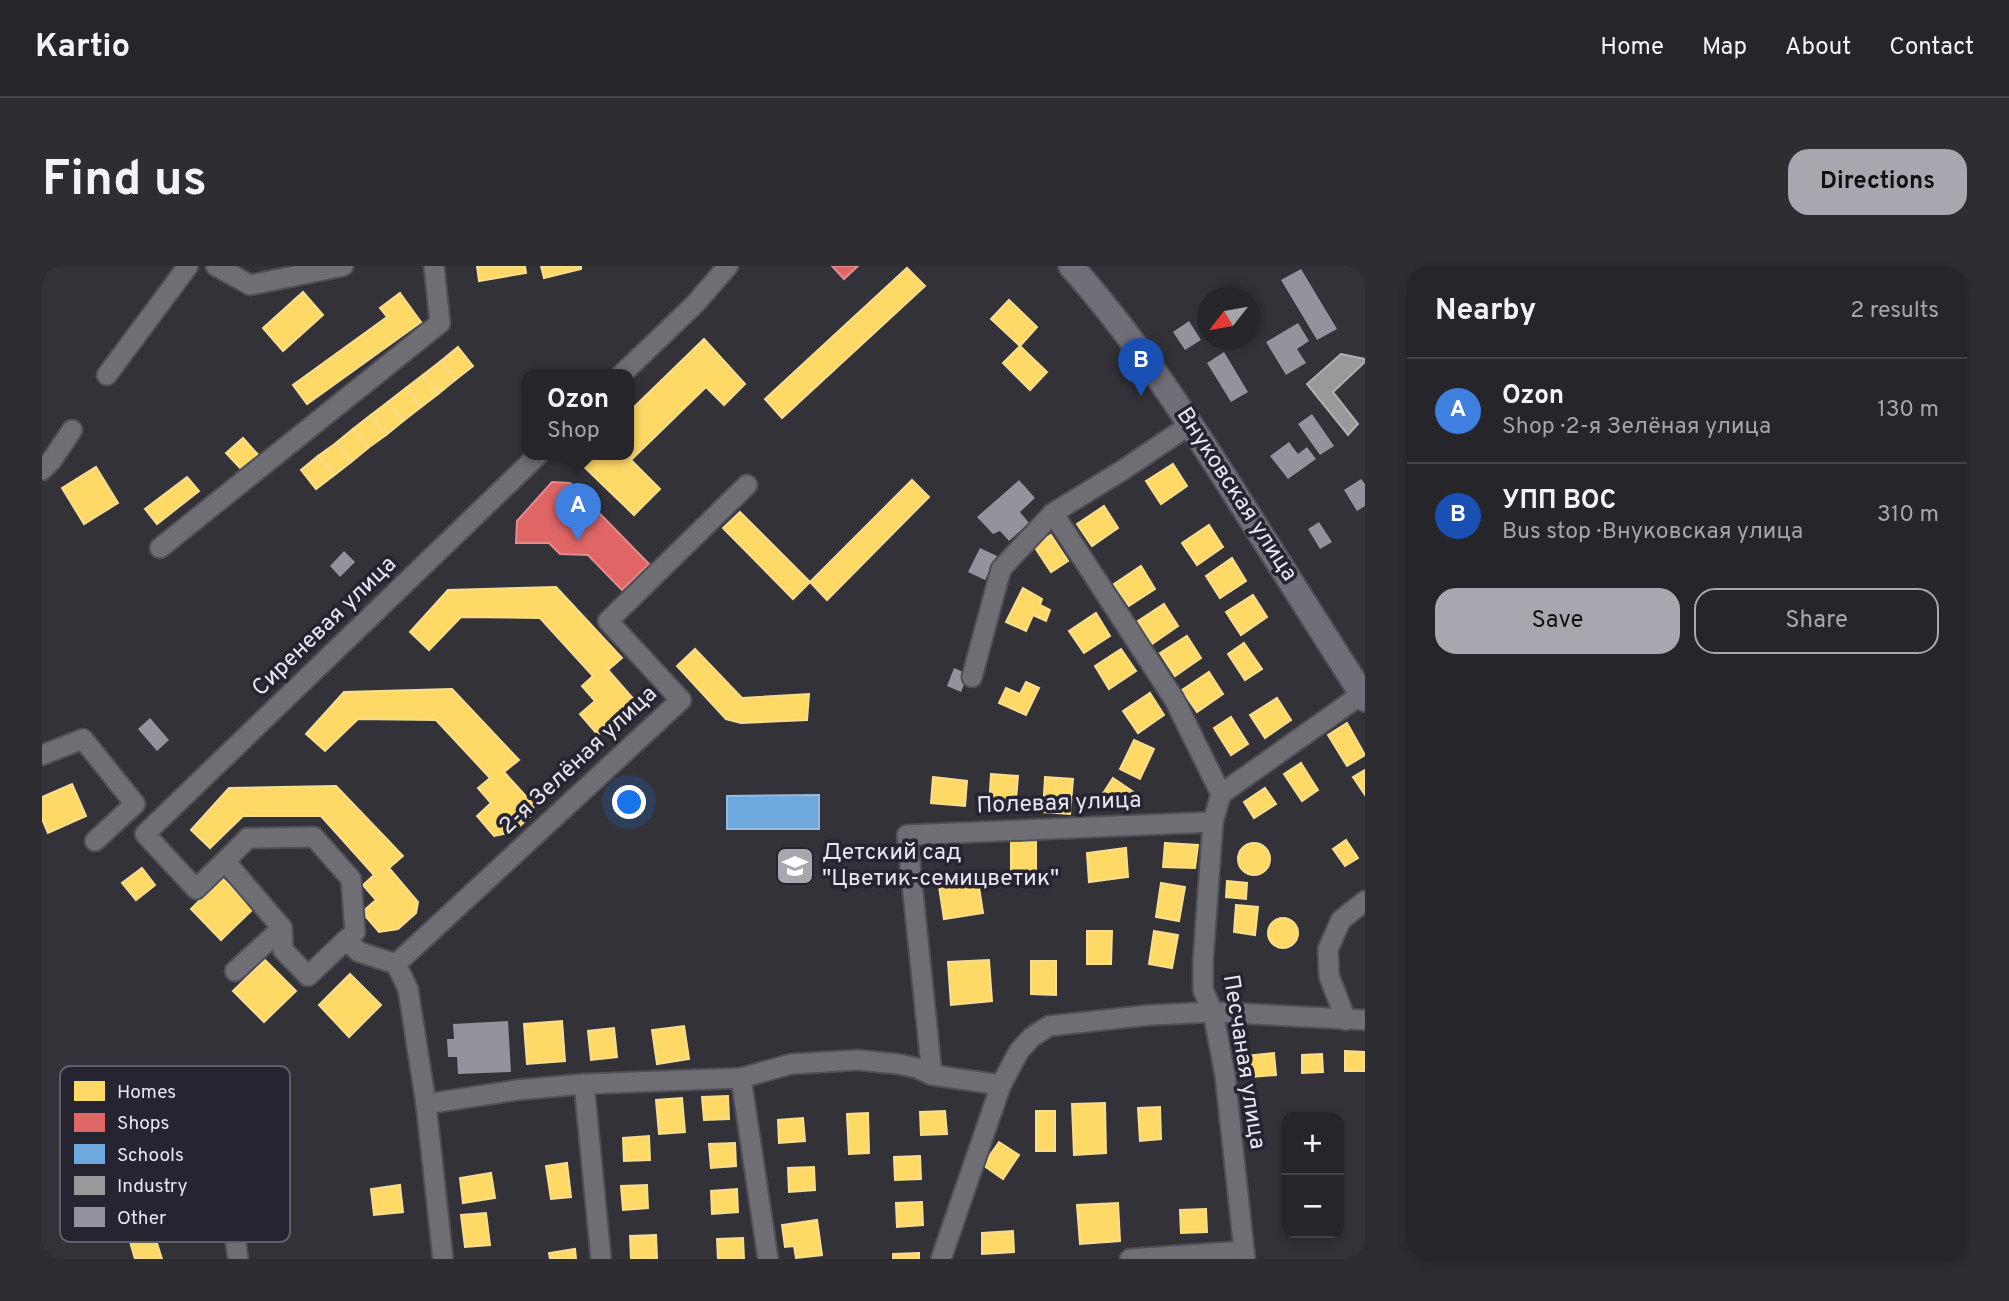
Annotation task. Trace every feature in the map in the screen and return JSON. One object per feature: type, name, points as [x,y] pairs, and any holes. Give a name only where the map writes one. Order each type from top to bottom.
[{"type":"main road","name":"Внуковская улица","points":[[1070,266],[1103,302],[1144,355],[1191,424],[1363,696]]},
{"type":"street","points":[[107,375],[188,266]]},
{"type":"street","points":[[216,266],[250,285],[343,266]]},
{"type":"street","points":[[160,548],[440,323],[435,266]]},
{"type":"street","points":[[627,369],[695,304],[728,266]]},
{"type":"street","points":[[972,677],[1001,569],[1053,513],[1191,424]]},
{"type":"street","points":[[42,470],[72,430]]},
{"type":"street","name":"Сиреневая улица","points":[[225,861],[196,889],[145,834],[533,460]]},
{"type":"street","name":"2-я Зелёная улица","points":[[396,964],[681,701],[608,621],[747,485]]},
{"type":"street","points":[[1053,513],[1174,699],[1221,794],[1363,696]]},
{"type":"street","points":[[42,755],[83,739],[135,804],[95,841]]},
{"type":"street","name":"Песчаная улица","points":[[1221,794],[1213,822],[1203,990],[1213,1012],[1225,1076],[1244,1255]]},
{"type":"street","name":"Полевая улица","points":[[932,1075],[907,835],[1213,822]]},
{"type":"street","points":[[314,837],[351,879],[355,932],[307,976],[283,950],[282,928],[225,861],[248,838],[314,837]]},
{"type":"street","points":[[1356,1020],[1329,976],[1328,949],[1341,920],[1365,901]]},
{"type":"street","points":[[235,971],[282,928]]},
{"type":"street","points":[[346,940],[359,952],[396,964],[408,989],[426,1104],[443,1259]]},
{"type":"street","points":[[941,1259],[1001,1085],[1019,1051],[1032,1037],[1049,1026],[1150,1015],[1213,1012],[1356,1020]]},
{"type":"street","points":[[426,1104],[517,1090],[584,1084],[741,1078],[791,1064],[858,1060],[907,1066],[932,1075],[1001,1085]]},
{"type":"street","points":[[741,1078],[768,1259]]},
{"type":"street","points":[[584,1084],[601,1259]]},
{"type":"street","points":[[1130,1259],[1244,1255]]},
{"type":"building: Homes","points":[[477,266],[525,266],[526,273],[479,281]]},
{"type":"building: Homes","points":[[541,266],[581,266],[581,269],[544,278]]},
{"type":"building: Homes","points":[[907,268],[925,286],[782,418],[765,399]]},
{"type":"building: Homes","points":[[303,292],[323,315],[283,351],[263,328]]},
{"type":"building: Homes","points":[[400,293],[421,322],[307,404],[293,385],[387,317],[380,308]]},
{"type":"building: Homes","points":[[1009,300],[1037,327],[1020,346],[991,319]]},
{"type":"building: Homes","points":[[704,339],[745,384],[724,405],[706,387],[634,457],[634,407]]},
{"type":"building: Homes","points":[[1020,346],[1047,372],[1030,390],[1003,363]]},
{"type":"building: Homes","points":[[458,347],[473,366],[455,380],[441,361]]},
{"type":"building: Homes","points":[[441,361],[455,380],[438,394],[423,375]]},
{"type":"building: Homes","points":[[423,375],[438,394],[421,407],[406,388]]},
{"type":"building: Homes","points":[[406,388],[421,407],[403,421],[388,402]]},
{"type":"building: Homes","points":[[388,402],[403,421],[386,435],[371,415]]},
{"type":"building: Homes","points":[[371,415],[386,435],[368,448],[353,429]]},
{"type":"building: Homes","points":[[353,429],[368,448],[351,462],[336,443]]},
{"type":"building: Homes","points":[[243,438],[261,458],[250,468],[241,469],[226,453]]},
{"type":"building: Homes","points":[[336,443],[351,462],[333,476],[318,456]]},
{"type":"building: Homes","points":[[318,456],[333,476],[316,489],[301,470]]},
{"type":"building: Homes","points":[[631,460],[660,489],[634,515],[578,461]]},
{"type":"building: Homes","points":[[1173,464],[1187,486],[1161,504],[1146,481]]},
{"type":"building: Homes","points":[[96,467],[118,503],[84,524],[62,488]]},
{"type":"building: Homes","points":[[187,477],[199,491],[157,524],[145,509]]},
{"type":"building: Homes","points":[[912,480],[929,497],[827,600],[810,582]]},
{"type":"building: Homes","points":[[1104,506],[1118,528],[1092,546],[1077,524]]},
{"type":"building: Homes","points":[[740,512],[810,582],[793,599],[723,528]]},
{"type":"building: Homes","points":[[1209,525],[1223,547],[1197,565],[1182,543]]},
{"type":"building: Homes","points":[[1051,535],[1068,561],[1051,572],[1034,546]]},
{"type":"building: Homes","points":[[1232,558],[1246,581],[1220,598],[1206,576]]},
{"type":"building: Homes","points":[[1141,566],[1155,589],[1129,606],[1114,584]]},
{"type":"building: Homes","points":[[556,587],[622,658],[608,670],[637,703],[635,714],[617,730],[597,734],[580,714],[595,701],[582,686],[593,676],[540,618],[461,617],[429,650],[410,632],[448,590]]},
{"type":"building: Homes","points":[[1023,588],[1042,599],[1040,605],[1050,610],[1046,621],[1033,615],[1026,631],[1006,622]]},
{"type":"building: Homes","points":[[1253,595],[1267,617],[1241,635],[1226,612]]},
{"type":"building: Homes","points":[[1164,604],[1178,626],[1152,644],[1138,621]]},
{"type":"building: Homes","points":[[1096,613],[1110,636],[1084,653],[1069,631]]},
{"type":"building: Homes","points":[[1187,636],[1201,658],[1175,676],[1160,653]]},
{"type":"building: Homes","points":[[1244,643],[1262,669],[1245,680],[1228,654]]},
{"type":"building: Homes","points":[[695,649],[742,698],[809,694],[807,720],[741,723],[726,719],[677,666]]},
{"type":"building: Homes","points":[[1121,649],[1136,671],[1109,689],[1095,666]]},
{"type":"building: Homes","points":[[1209,672],[1223,694],[1197,712],[1182,690]]},
{"type":"building: Homes","points":[[1026,682],[1039,688],[1026,715],[999,703],[1006,688],[1020,694]]},
{"type":"building: Homes","points":[[452,689],[519,760],[504,772],[534,805],[531,816],[513,832],[494,836],[477,816],[491,803],[478,788],[490,778],[436,720],[358,719],[325,751],[306,734],[344,692]]},
{"type":"building: Homes","points":[[1150,693],[1164,715],[1138,733],[1123,711]]},
{"type":"building: Homes","points":[[1277,698],[1291,720],[1265,738],[1250,715]]},
{"type":"building: Homes","points":[[1231,717],[1248,744],[1231,755],[1214,728]]},
{"type":"building: Homes","points":[[1347,723],[1365,755],[1347,766],[1328,735]]},
{"type":"building: Homes","points":[[1134,740],[1154,749],[1140,779],[1120,769]]},
{"type":"building: Homes","points":[[1301,763],[1318,790],[1302,801],[1284,774]]},
{"type":"building: Homes","points":[[1365,770],[1365,795],[1353,777]]},
{"type":"building: Homes","points":[[991,774],[1018,776],[1015,811],[989,809]]},
{"type":"building: Homes","points":[[933,777],[967,781],[965,806],[931,803]]},
{"type":"building: Homes","points":[[1045,777],[1073,779],[1070,814],[1043,812]]},
{"type":"building: Homes","points":[[1113,778],[1138,795],[1126,812],[1102,795]]},
{"type":"building: Homes","points":[[72,784],[86,816],[48,833],[42,819],[42,797]]},
{"type":"building: Homes","points":[[336,786],[403,856],[389,868],[418,902],[416,913],[398,929],[379,932],[362,912],[376,900],[363,885],[374,875],[321,816],[243,816],[210,848],[191,830],[229,788]]},
{"type":"building: Homes","points":[[1265,788],[1276,804],[1254,818],[1244,802]]},
{"type":"building: Homes","points":[[1346,840],[1358,858],[1345,866],[1333,849]]},
{"type":"building: Homes","points":[[1011,841],[1036,841],[1036,874],[1011,874]]},
{"type":"building: Homes","points":[[1165,843],[1198,845],[1195,868],[1163,867]]},
{"type":"building: Homes","points":[[1254,843],[1265,848],[1270,859],[1265,870],[1254,875],[1243,870],[1238,859],[1243,848]]},
{"type":"building: Homes","points":[[1126,848],[1128,877],[1089,882],[1087,853]]},
{"type":"building: Homes","points":[[142,868],[155,885],[136,900],[122,883]]},
{"type":"building: Homes","points":[[977,874],[983,913],[944,919],[938,880]]},
{"type":"building: Homes","points":[[222,878],[253,909],[221,940],[191,909]]},
{"type":"building: Homes","points":[[1227,881],[1247,883],[1246,899],[1226,897]]},
{"type":"building: Homes","points":[[1161,883],[1185,887],[1179,921],[1156,917]]},
{"type":"building: Homes","points":[[1236,905],[1258,907],[1255,935],[1234,932]]},
{"type":"building: Homes","points":[[1283,918],[1289,919],[1297,927],[1297,939],[1289,947],[1283,948],[1277,947],[1269,939],[1268,933],[1269,927],[1277,919]]},
{"type":"building: Homes","points":[[1087,931],[1112,931],[1111,964],[1087,964]]},
{"type":"building: Homes","points":[[1154,931],[1178,935],[1172,968],[1149,964]]},
{"type":"building: Homes","points":[[265,960],[296,991],[264,1022],[233,991]]},
{"type":"building: Homes","points":[[989,960],[992,1001],[951,1005],[948,962]]},
{"type":"building: Homes","points":[[1031,961],[1056,961],[1056,995],[1031,994]]},
{"type":"building: Homes","points":[[350,974],[381,1005],[349,1037],[319,1005]]},
{"type":"building: Homes","points":[[562,1021],[565,1061],[527,1064],[524,1024]]},
{"type":"building: Homes","points":[[684,1026],[689,1059],[657,1064],[652,1030]]},
{"type":"building: Homes","points":[[614,1028],[617,1057],[591,1060],[588,1031]]},
{"type":"building: Homes","points":[[1345,1051],[1365,1052],[1365,1071],[1345,1071]]},
{"type":"building: Homes","points":[[1274,1053],[1276,1075],[1238,1078],[1236,1057]]},
{"type":"building: Homes","points":[[1322,1054],[1323,1072],[1302,1073],[1302,1055]]},
{"type":"building: Homes","points":[[728,1096],[729,1119],[704,1120],[702,1097]]},
{"type":"building: Homes","points":[[682,1098],[685,1132],[659,1134],[656,1100]]},
{"type":"building: Homes","points":[[1105,1103],[1106,1153],[1074,1155],[1072,1104]]},
{"type":"building: Homes","points":[[1160,1107],[1161,1139],[1140,1141],[1138,1108]]},
{"type":"building: Homes","points":[[945,1111],[947,1134],[921,1135],[920,1112]]},
{"type":"building: Homes","points":[[1036,1111],[1055,1111],[1055,1151],[1036,1151]]},
{"type":"building: Homes","points":[[868,1113],[869,1153],[849,1154],[847,1114]]},
{"type":"building: Homes","points":[[803,1118],[805,1141],[779,1143],[778,1120]]},
{"type":"building: Homes","points":[[649,1136],[650,1160],[624,1161],[623,1138]]},
{"type":"building: Homes","points":[[999,1142],[1019,1155],[1003,1179],[983,1165]]},
{"type":"building: Homes","points":[[735,1143],[736,1166],[711,1168],[709,1144]]},
{"type":"building: Homes","points":[[920,1156],[921,1179],[895,1180],[894,1157]]},
{"type":"building: Homes","points":[[567,1163],[571,1197],[551,1199],[546,1166]]},
{"type":"building: Homes","points":[[814,1167],[815,1190],[789,1192],[788,1168]]},
{"type":"building: Homes","points":[[491,1173],[495,1198],[463,1203],[460,1178]]},
{"type":"building: Homes","points":[[400,1185],[403,1212],[374,1215],[371,1189]]},
{"type":"building: Homes","points":[[647,1185],[648,1208],[623,1210],[621,1186]]},
{"type":"building: Homes","points":[[737,1189],[738,1212],[712,1214],[711,1191]]},
{"type":"building: Homes","points":[[922,1202],[923,1225],[897,1227],[896,1203]]},
{"type":"building: Homes","points":[[1118,1203],[1120,1241],[1080,1244],[1077,1205]]},
{"type":"building: Homes","points":[[1206,1209],[1207,1232],[1181,1233],[1180,1210]]},
{"type":"building: Homes","points":[[486,1213],[490,1245],[465,1247],[461,1215]]},
{"type":"building: Homes","points":[[817,1220],[822,1255],[796,1258],[794,1246],[785,1247],[782,1225]]},
{"type":"building: Homes","points":[[1013,1231],[1014,1252],[982,1254],[982,1233]]},
{"type":"building: Homes","points":[[656,1235],[657,1258],[631,1259],[630,1236]]},
{"type":"building: Homes","points":[[743,1238],[744,1259],[718,1259],[717,1239]]},
{"type":"building: Homes","points":[[130,1242],[157,1242],[162,1259],[135,1259]]},
{"type":"building: Homes","points":[[575,1249],[576,1259],[550,1259],[549,1253]]},
{"type":"building: Homes","points":[[919,1253],[919,1259],[893,1259],[893,1254]]},
{"type":"building: Shops","points":[[832,266],[858,266],[844,279]]},
{"type":"building: Shops","points":[[552,482],[570,483],[649,564],[622,590],[588,555],[560,554],[549,543],[516,543],[517,521]]},
{"type":"building: Schools","points":[[819,795],[819,829],[727,829],[727,796]]},
{"type":"building: Industry","points":[[1341,354],[1365,359],[1333,392],[1358,424],[1348,435],[1307,384]]},
{"type":"building: Other","points":[[1301,269],[1337,329],[1317,340],[1281,280]]},
{"type":"building: Other","points":[[1189,321],[1197,334],[1197,342],[1185,350],[1173,332]]},
{"type":"building: Other","points":[[1298,323],[1309,341],[1297,349],[1306,363],[1286,375],[1266,342]]},
{"type":"building: Other","points":[[1224,352],[1248,392],[1231,402],[1207,363]]},
{"type":"building: Other","points":[[1312,414],[1334,446],[1320,455],[1298,424]]},
{"type":"building: Other","points":[[1289,442],[1298,454],[1307,447],[1316,459],[1288,479],[1270,456]]},
{"type":"building: Other","points":[[1361,479],[1365,484],[1365,506],[1357,511],[1344,490]]},
{"type":"building: Other","points":[[1019,480],[1035,498],[1020,512],[1029,523],[1009,541],[1000,531],[993,534],[977,517]]},
{"type":"building: Other","points":[[1319,522],[1332,542],[1320,549],[1308,529]]},
{"type":"building: Other","points":[[980,548],[997,556],[985,580],[968,572]]},
{"type":"building: Other","points":[[344,551],[355,562],[340,577],[330,566]]},
{"type":"building: Other","points":[[954,668],[968,674],[961,692],[947,686]]},
{"type":"building: Other","points":[[150,718],[169,740],[157,751],[138,729]]},
{"type":"building: Other","points":[[508,1021],[511,1072],[458,1074],[457,1057],[448,1057],[447,1039],[454,1039],[453,1024]]},
{"type":"place","name":"УПП ВОС","points":[[1141,396]]},
{"type":"place","name":"Ozon","points":[[578,541]]},
{"type":"place","name":"Детский сад \"Цветик-семицветик\"","points":[[795,866]]}]
